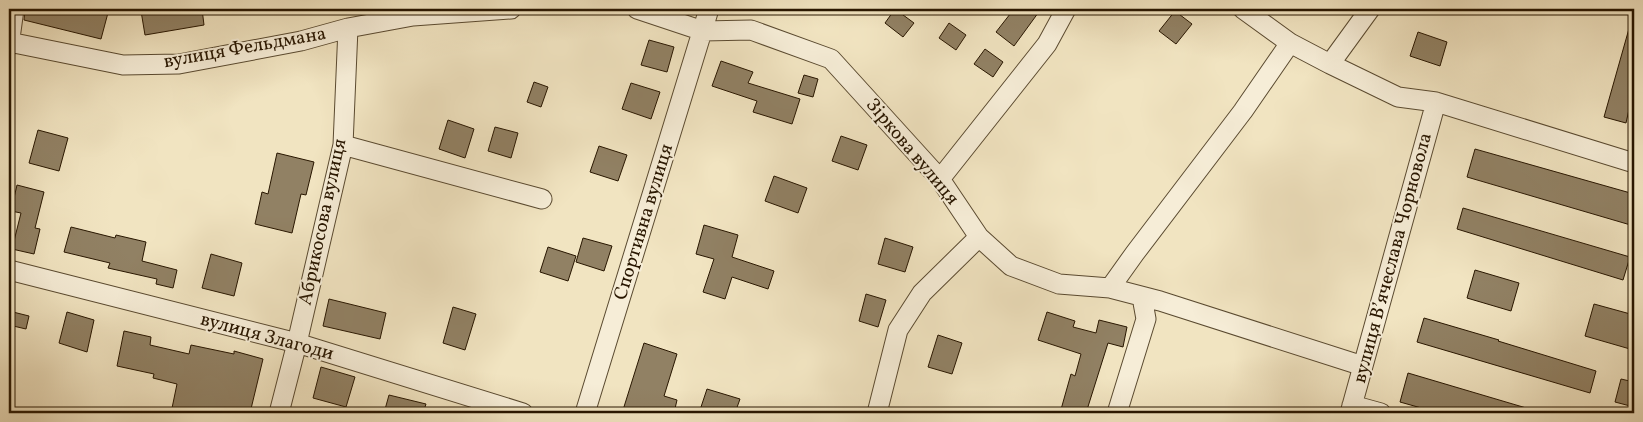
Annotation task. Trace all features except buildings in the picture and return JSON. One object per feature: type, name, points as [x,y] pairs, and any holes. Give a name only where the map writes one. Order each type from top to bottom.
[{"type":"street","points":[[9,44],[14,9]]},
{"type":"street","name":"вулиця Фельдмана","points":[[9,44],[124,65],[178,64],[301,41],[348,28],[413,16],[511,9]]},
{"type":"street","points":[[637,9],[703,31]]},
{"type":"street","name":"Спортивна вулиця","points":[[585,413],[709,9]]},
{"type":"street","points":[[940,179],[1047,44],[1066,9]]},
{"type":"street","points":[[1242,9],[1290,43],[1398,97],[1436,102],[1634,163]]},
{"type":"street","points":[[1330,64],[1370,9]]},
{"type":"street","name":"Абрикосова вулиця","points":[[279,413],[343,145],[348,28]]},
{"type":"street","name":"Зіркова вулиця","points":[[703,31],[751,30],[831,59],[940,179],[979,237],[1011,266],[1059,284],[1110,288],[1142,297],[1363,366]]},
{"type":"street","points":[[1110,288],[1243,111],[1290,43]]},
{"type":"street","name":"вулиця Вʼячеслава Чорновола","points":[[1351,409],[1436,102]]},
{"type":"street","points":[[343,145],[542,199]]},
{"type":"street","points":[[877,413],[898,330],[922,294],[979,237]]},
{"type":"street","name":"вулиця Злагоди","points":[[9,270],[297,343],[523,413]]},
{"type":"street","points":[[1117,413],[1146,319],[1142,297]]},
{"type":"street","points":[[1351,409],[1381,413]]}]
